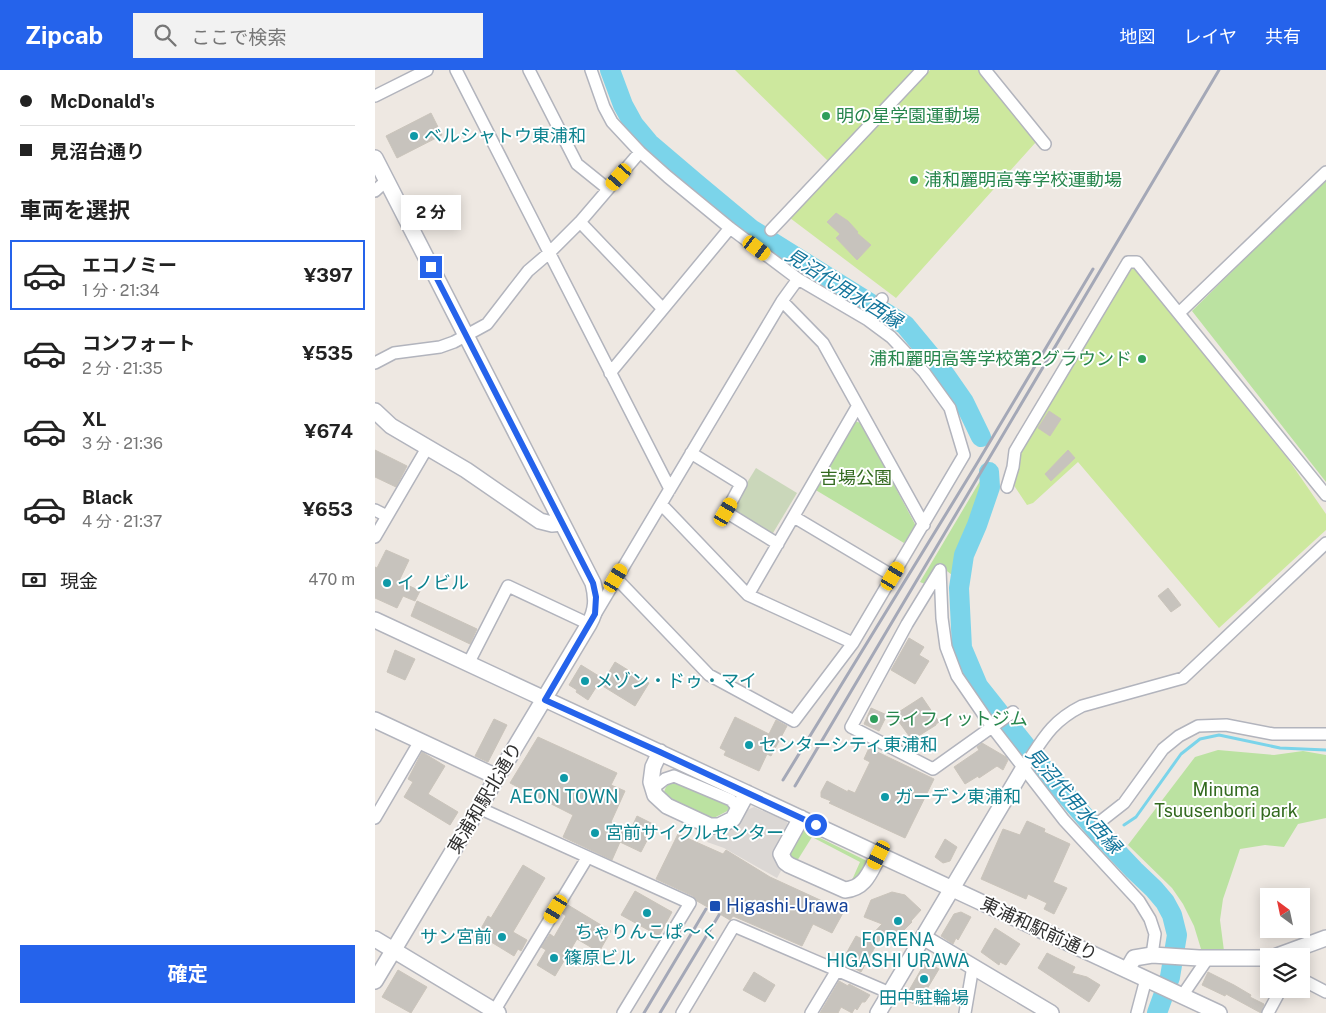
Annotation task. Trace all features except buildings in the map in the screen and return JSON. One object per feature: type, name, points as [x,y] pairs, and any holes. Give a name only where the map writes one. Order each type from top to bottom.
[{"type":"street","points":[[375,96],[427,70]]},
{"type":"street","points":[[456,70],[670,489]]},
{"type":"street","points":[[529,70],[577,164],[608,189]]},
{"type":"street","points":[[591,70],[604,108],[612,122],[640,152],[668,177],[730,228],[798,279],[868,320],[891,337],[924,372],[950,408],[965,455],[853,643],[794,722],[709,675],[616,578]]},
{"type":"street","points":[[771,230],[922,70]]},
{"type":"street","points":[[985,70],[1045,144]]},
{"type":"street","points":[[375,363],[394,353],[439,347],[466,336],[487,324],[528,271],[580,222],[640,152]]},
{"type":"street","points":[[375,158],[593,583],[596,597],[592,619]]},
{"type":"street","points":[[1179,313],[1326,172]]},
{"type":"street","points":[[375,191],[387,180]]},
{"type":"street","points":[[580,222],[663,308]]},
{"type":"street","points":[[610,373],[730,228]]},
{"type":"street","points":[[1007,487],[1015,451],[1128,262],[1137,262],[1326,495]]},
{"type":"street","points":[[592,619],[782,301],[798,279]]},
{"type":"street","points":[[868,320],[882,298]]},
{"type":"street","points":[[782,301],[823,343],[924,525]]},
{"type":"street","points":[[748,595],[857,407]]},
{"type":"street","points":[[375,411],[391,426],[466,470],[541,521],[552,524],[562,523]]},
{"type":"street","points":[[375,537],[427,448]]},
{"type":"street","points":[[691,453],[741,484],[726,512],[778,544]]},
{"type":"street","points":[[661,504],[748,595],[853,643]]},
{"type":"street","points":[[375,510],[387,516]]},
{"type":"street","points":[[794,517],[893,576]]},
{"type":"street","points":[[878,1013],[1048,730],[1068,713],[1081,706],[1183,678],[1326,543]]},
{"type":"street","points":[[1013,712],[992,728],[933,769],[851,727],[907,624],[940,570],[941,618],[946,647],[957,676],[992,728],[1064,820],[1139,900],[1150,919],[1155,934],[1156,955]]},
{"type":"street","points":[[468,664],[508,586],[592,619]]},
{"type":"street","name":"東浦和駅北通り","points":[[375,981],[592,619]]},
{"type":"street","name":"東浦和駅前通り","points":[[375,620],[1219,1013]]},
{"type":"street","points":[[375,720],[497,777]]},
{"type":"street","points":[[1101,821],[1123,803],[1163,749],[1179,736],[1198,726],[1226,725],[1273,734],[1326,734]]},
{"type":"street","points":[[375,818],[420,741]]},
{"type":"street","points":[[660,752],[651,775],[652,789],[661,802],[667,806],[711,826],[719,826],[733,819],[747,793]]},
{"type":"street","points":[[652,789],[674,776],[731,800],[738,811]]},
{"type":"street","points":[[479,808],[690,903],[623,1013]]},
{"type":"street","points":[[801,818],[781,854],[789,865],[845,890],[851,890],[865,882],[879,855]]},
{"type":"street","points":[[375,939],[495,1012],[587,858]]},
{"type":"street","points":[[682,1013],[734,926],[890,993]]},
{"type":"street","points":[[923,937],[1051,1013]]},
{"type":"street","points":[[1299,948],[1326,938]]},
{"type":"street","points":[[1127,970],[1134,958],[1156,955],[1260,958]]},
{"type":"street","points":[[1180,995],[1208,958]]},
{"type":"street","points":[[965,1013],[973,966]]},
{"type":"street","points":[[811,1013],[837,970]]},
{"type":"street","points":[[1137,1013],[1149,980]]},
{"type":"street","points":[[1310,984],[1326,992]]},
{"type":"street","points":[[1268,1013],[1276,998]]},
{"type":"green space","name":"明の星学園運動場","points":[[735,70],[914,70],[828,161]]},
{"type":"green space","name":"浦和麗明高等学校運動場","points":[[930,70],[979,70],[1036,142],[896,298],[790,218]]},
{"type":"green space","points":[[1326,179],[1326,482],[1192,311]]},
{"type":"green space","name":"浦和麗明高等学校第2グラウンド","points":[[1134,268],[1288,459],[1326,514],[1326,530],[1219,628],[1078,462],[1033,503],[1027,505],[1013,484],[1022,449],[1130,269]]},
{"type":"green space","name":"吉場公園","points":[[854,421],[861,423],[916,526],[904,543],[814,489]]},
{"type":"green space","points":[[756,468],[797,493],[773,533],[769,534],[733,513],[732,507]]},
{"type":"green space","points":[[980,481],[981,487],[978,501],[962,536],[952,575],[938,564],[925,584],[920,582]]},
{"type":"green space","name":"Minuma Tsuusenbori park","points":[[1218,750],[1274,755],[1303,751],[1326,755],[1326,818],[1298,824],[1284,847],[1265,845],[1240,849],[1223,899],[1220,920],[1224,951],[1201,949],[1194,926],[1183,904],[1172,888],[1128,845],[1195,757]]},
{"type":"green space","points":[[682,781],[725,801],[733,808],[712,819],[671,799],[664,793],[668,785]]},
{"type":"green space","points":[[802,829],[871,863],[865,876],[852,880],[860,862],[812,837],[797,861],[794,862],[789,852]]},
{"type":"shaded area","points":[[754,807],[786,821],[789,826],[774,855],[782,869],[777,878],[724,848],[707,842],[711,834],[726,832],[735,826],[747,810]]},
{"type":"waterway","name":"見沼代用水西縁","points":[[610,70],[623,105],[634,125],[649,143],[751,229],[905,325],[939,366],[964,402],[981,437]]},
{"type":"waterway","name":"見沼代用水西縁","points":[[989,472],[990,487],[964,555],[959,588],[962,648],[978,686],[1048,774],[1097,831],[1154,889],[1165,902],[1172,915],[1177,935],[1170,977],[1157,1013]]},
{"type":"waterway","points":[[1124,825],[1136,817],[1181,754],[1200,739],[1219,735],[1280,748],[1326,750]]},
{"type":"railway","points":[[795,786],[1219,70]]},
{"type":"railway","points":[[783,780],[976,465],[1093,269]]},
{"type":"railway","points":[[644,1013],[706,909]]},
{"type":"railway","points":[[660,1013],[719,915]]},
{"type":"place","name":"明の星学園運動場","points":[[826,116]]},
{"type":"place","name":"ベルシャトウ東浦和","points":[[414,136]]},
{"type":"place","name":"浦和麗明高等学校運動場","points":[[914,180]]},
{"type":"place","name":"浦和麗明高等学校第2グラウンド","points":[[1142,359]]},
{"type":"place","name":"イノビル","points":[[387,583]]},
{"type":"place","name":"メゾン・ドゥ・マイ","points":[[585,681]]},
{"type":"place","name":"ライフィットジム","points":[[874,719]]},
{"type":"place","name":"センターシティ東浦和","points":[[749,745]]},
{"type":"place","name":"AEON TOWN","points":[[564,778]]},
{"type":"place","name":"ガーデン東浦和","points":[[885,797]]},
{"type":"place","name":"宮前サイクルセンター","points":[[595,833]]},
{"type":"place","name":"Higashi-Urawa","points":[[715,906]]},
{"type":"place","name":"ちゃりんこぱ～く","points":[[647,913]]},
{"type":"place","name":"FORENA HIGASHI URAWA","points":[[898,921]]},
{"type":"place","name":"サン宮前","points":[[502,937]]},
{"type":"place","name":"篠原ビル","points":[[554,958]]},
{"type":"place","name":"田中駐輪場","points":[[924,979]]},
{"type":"route","points":[[431,267],[593,583],[596,597],[595,614],[545,700],[816,825]]}]
